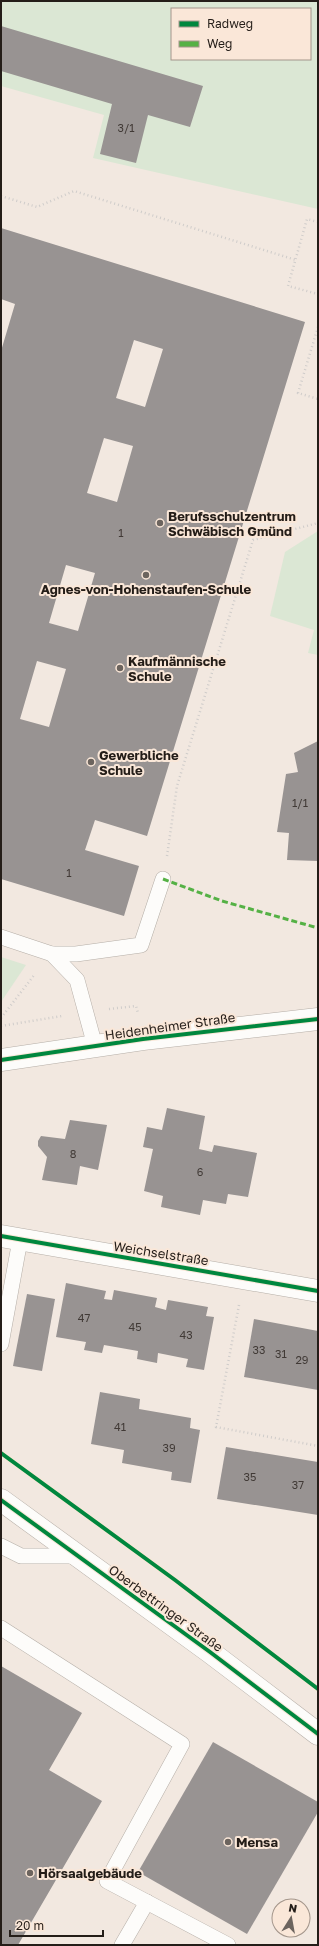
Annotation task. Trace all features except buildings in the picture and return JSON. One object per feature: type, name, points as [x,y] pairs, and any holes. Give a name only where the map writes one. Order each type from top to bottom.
[{"type":"street","name":"Heidenheimer Straße","points":[[1,1060],[143,1039],[318,1019]]},
{"type":"street","name":"Weichselstraße","points":[[11,1238],[244,1277],[318,1291]]},
{"type":"street","name":"Oberbettringer Straße","points":[[1,1500],[210,1652],[318,1734]]},
{"type":"lane","points":[[1,936],[52,954],[76,954],[141,945],[163,879]]},
{"type":"lane","points":[[52,954],[77,980],[95,1046]]},
{"type":"lane","points":[[1,1344],[11,1238]]},
{"type":"lane","points":[[1,1546],[21,1556],[78,1556]]},
{"type":"lane","points":[[1,1628],[182,1744],[107,1881],[228,1945]]},
{"type":"lane","points":[[122,1945],[146,1902]]},
{"type":"path","points":[[1,196],[37,207],[74,191],[296,260]]},
{"type":"path","points":[[318,222],[307,219],[288,286],[318,294]]},
{"type":"path","points":[[318,327],[298,393],[318,399]]},
{"type":"path","points":[[163,879],[177,786],[253,540],[318,523]]},
{"type":"path","points":[[1,1018],[18,994],[52,954]]},
{"type":"path","points":[[244,1277],[216,1427],[318,1446]]},
{"type":"green space","points":[[1,1],[318,1],[318,209],[93,158],[104,115],[1,86]]},
{"type":"green space","points":[[318,531],[318,655],[308,653],[314,630],[270,616],[285,552]]},
{"type":"green space","points":[[1,957],[26,965],[1,1002]]},
{"type":"marked path","points":[[163,879],[222,901],[318,928]]},
{"type":"cycle path","points":[[1,1060],[143,1039],[318,1019]]},
{"type":"cycle path","points":[[1,1236],[318,1291]]},
{"type":"cycle path","points":[[1,1453],[175,1580],[318,1689]]},
{"type":"cycle path","points":[[1,1500],[210,1652],[318,1734]]},
{"type":"place","name":"Berufsschulzentrum Schwäbisch Gmünd","points":[[160,523]]},
{"type":"place","name":"Agnes-von-Hohenstaufen-Schule","points":[[146,575]]},
{"type":"place","name":"Kaufmännische Schule","points":[[120,668]]},
{"type":"place","name":"Gewerbliche Schule","points":[[91,762]]},
{"type":"place","name":"Mensa","points":[[228,1842]]},
{"type":"place","name":"Hörsaalgebäude","points":[[30,1873]]}]
